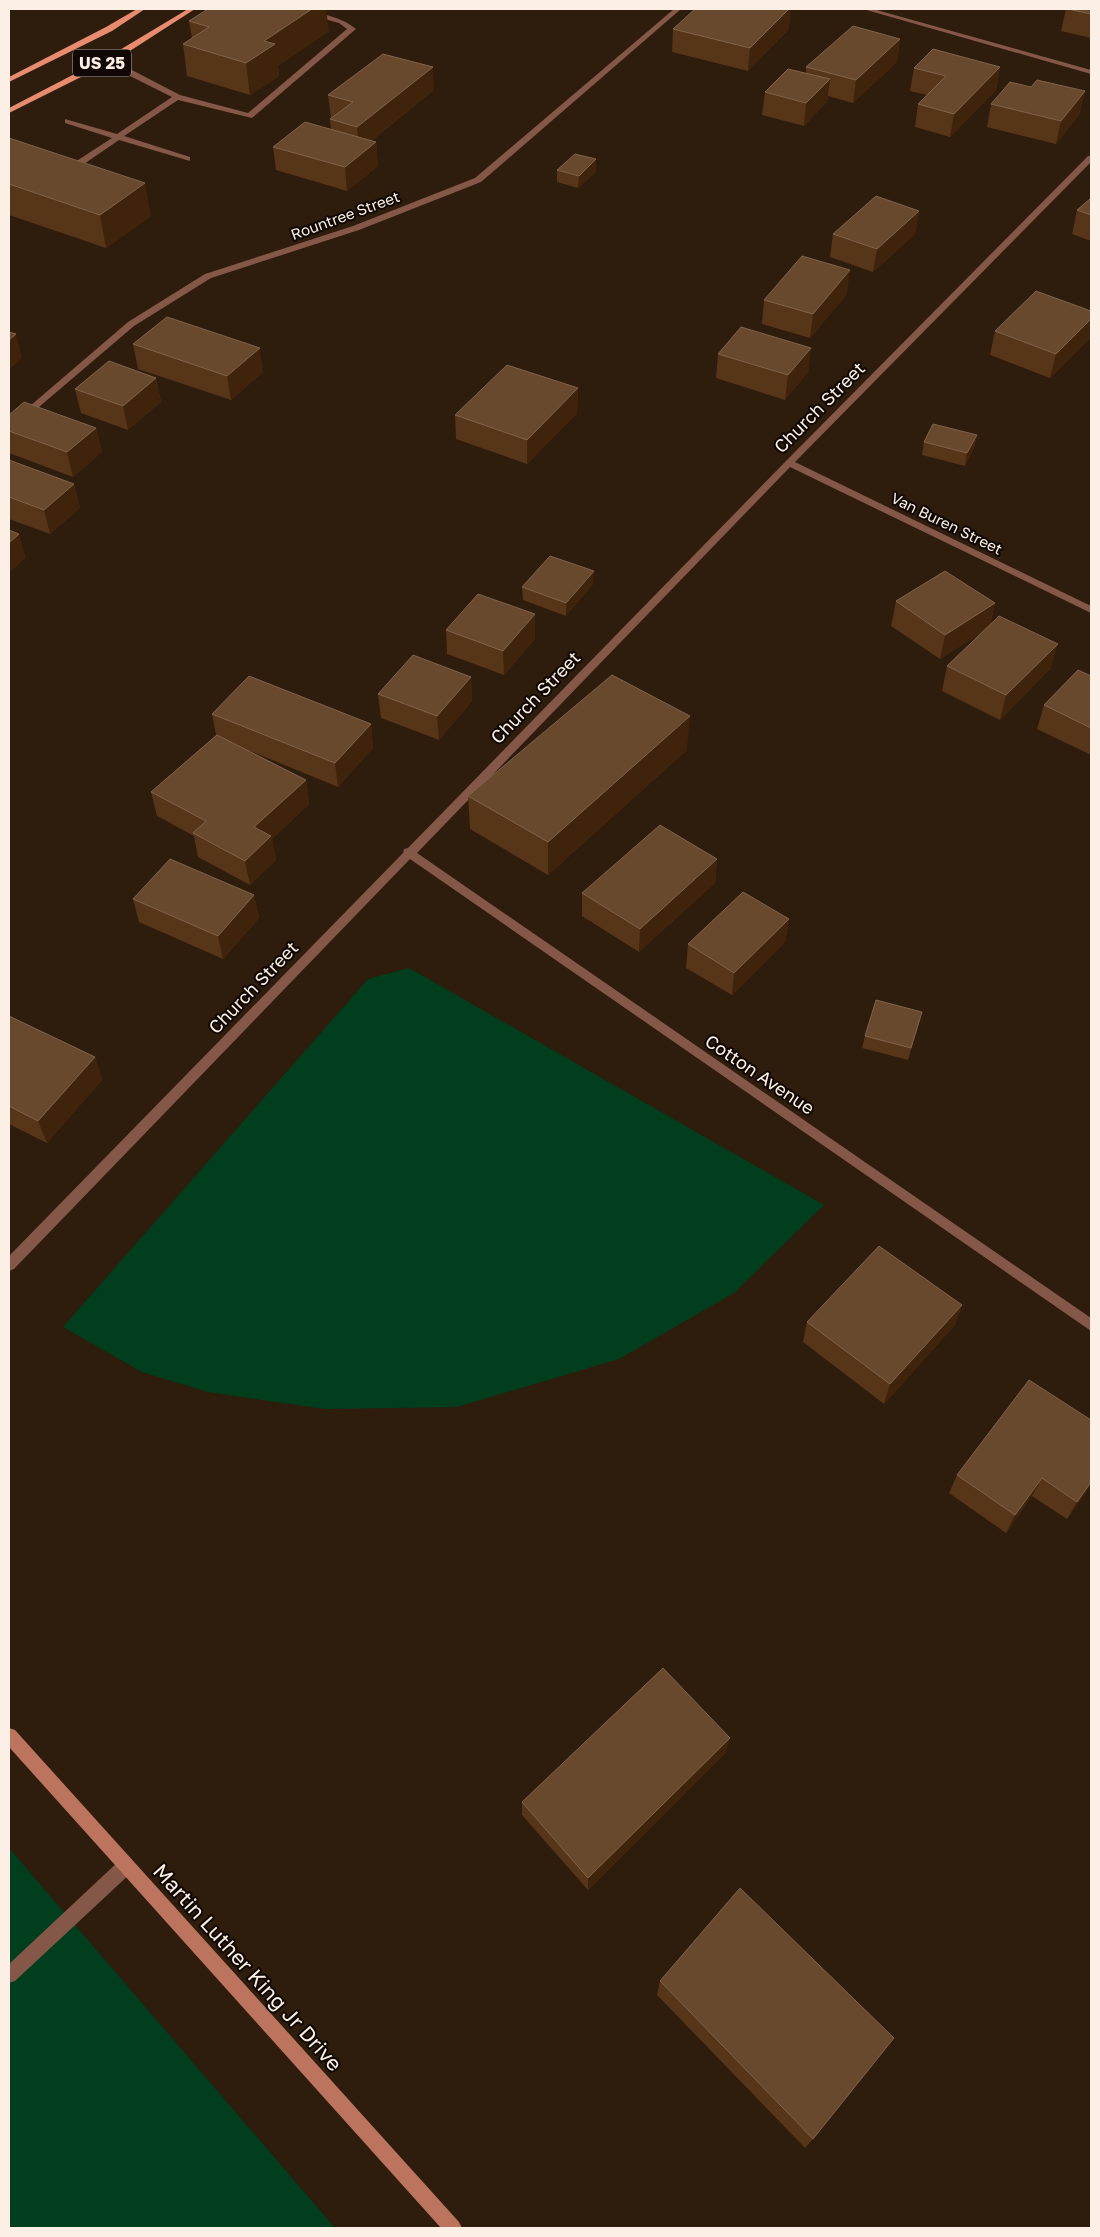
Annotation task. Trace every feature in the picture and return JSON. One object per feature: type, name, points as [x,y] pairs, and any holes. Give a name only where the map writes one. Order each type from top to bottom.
[{"type":"main road","name":"US 25","points":[[9,80],[110,29],[142,9]]},
{"type":"main road","name":"US 25","points":[[9,111],[104,62],[192,9]]},
{"type":"street","points":[[104,62],[127,71],[177,97],[249,116],[352,29],[341,22],[291,9]]},
{"type":"street","name":"Rountree Street","points":[[9,428],[131,324],[208,276],[356,228],[478,180],[678,9]]},
{"type":"street","points":[[866,9],[1091,72]]},
{"type":"street","points":[[87,167],[74,163],[118,138],[177,97]]},
{"type":"street","points":[[68,121],[187,159]]},
{"type":"street","name":"Church Street","points":[[9,1265],[408,852],[789,462],[1091,158]]},
{"type":"street","name":"Van Buren Street","points":[[789,462],[1091,610]]},
{"type":"street","name":"Cotton Avenue","points":[[408,852],[626,1005],[811,1129],[1091,1326]]},
{"type":"street","name":"Martin Luther King Jr Drive","points":[[9,1736],[453,2228]]},
{"type":"street","points":[[9,1975],[126,1866]]},
{"type":"green space","points":[[409,968],[824,1205],[734,1293],[619,1359],[457,1407],[325,1409],[208,1392],[142,1372],[63,1327],[368,979]]},
{"type":"green space","points":[[9,1848],[335,2228],[9,2228]]},
{"type":"building","points":[[208,9],[312,9],[264,41],[275,44],[246,63],[183,44],[209,27],[189,21]]},
{"type":"building","points":[[695,9],[789,9],[750,48],[673,29]]},
{"type":"building","points":[[1068,9],[1091,9],[1091,14]]},
{"type":"building","points":[[853,26],[900,39],[856,80],[806,67]]},
{"type":"building","points":[[933,49],[1000,67],[954,114],[918,104],[946,76],[914,68]]},
{"type":"building","points":[[383,54],[433,67],[357,127],[330,119],[353,102],[328,95]]},
{"type":"building","points":[[788,69],[830,79],[806,103],[765,92]]},
{"type":"building","points":[[1037,80],[1085,91],[1061,121],[991,104],[1010,82],[1031,87]]},
{"type":"building","points":[[305,122],[376,142],[345,167],[273,147]]},
{"type":"building","points":[[9,138],[145,183],[100,215],[9,184]]},
{"type":"building","points":[[575,154],[596,159],[579,176],[557,170]]},
{"type":"building","points":[[876,196],[919,211],[877,249],[833,234]]},
{"type":"building","points":[[1091,198],[1091,215],[1077,210]]},
{"type":"building","points":[[802,256],[850,270],[813,314],[764,300]]},
{"type":"building","points":[[1036,291],[1091,311],[1091,319],[1056,354],[995,331]]},
{"type":"building","points":[[167,317],[260,348],[227,376],[133,344]]},
{"type":"building","points":[[741,327],[811,348],[788,375],[718,354]]},
{"type":"building","points":[[9,332],[16,334],[9,340]]},
{"type":"building","points":[[109,361],[156,378],[123,406],[75,389]]},
{"type":"building","points":[[507,365],[578,388],[527,440],[455,415]]},
{"type":"building","points":[[24,402],[96,428],[67,452],[9,431],[9,415]]},
{"type":"building","points":[[933,424],[977,435],[967,453],[924,442]]},
{"type":"building","points":[[9,460],[74,484],[44,510],[9,497]]},
{"type":"building","points":[[9,530],[19,534],[9,543]]},
{"type":"building","points":[[550,556],[594,571],[566,603],[522,587]]},
{"type":"building","points":[[945,571],[995,603],[945,635],[896,601]]},
{"type":"building","points":[[478,594],[535,614],[503,651],[446,630]]},
{"type":"building","points":[[999,616],[1058,644],[1006,695],[947,666]]},
{"type":"building","points":[[413,655],[471,677],[437,716],[378,694]]},
{"type":"building","points":[[1078,670],[1091,676],[1091,728],[1044,705]]},
{"type":"building","points":[[612,675],[690,716],[548,842],[468,796]]},
{"type":"building","points":[[249,676],[371,724],[335,763],[212,714]]},
{"type":"building","points":[[217,735],[306,780],[254,827],[271,836],[245,861],[193,833],[206,821],[151,792]]},
{"type":"building","points":[[660,825],[717,859],[640,929],[582,893]]},
{"type":"building","points":[[170,859],[254,895],[218,936],[133,899]]},
{"type":"building","points":[[743,892],[789,919],[734,973],[688,944]]},
{"type":"building","points":[[876,1000],[922,1012],[911,1048],[865,1036]]},
{"type":"building","points":[[9,1016],[95,1057],[38,1121],[9,1106]]},
{"type":"building","points":[[879,1246],[962,1305],[890,1384],[807,1322]]},
{"type":"building","points":[[1029,1380],[1091,1420],[1091,1482],[1077,1502],[1042,1478],[1015,1515],[957,1475]]},
{"type":"building","points":[[663,1668],[730,1738],[588,1878],[522,1802]]},
{"type":"building","points":[[740,1888],[894,2038],[813,2139],[660,1981]]}]
